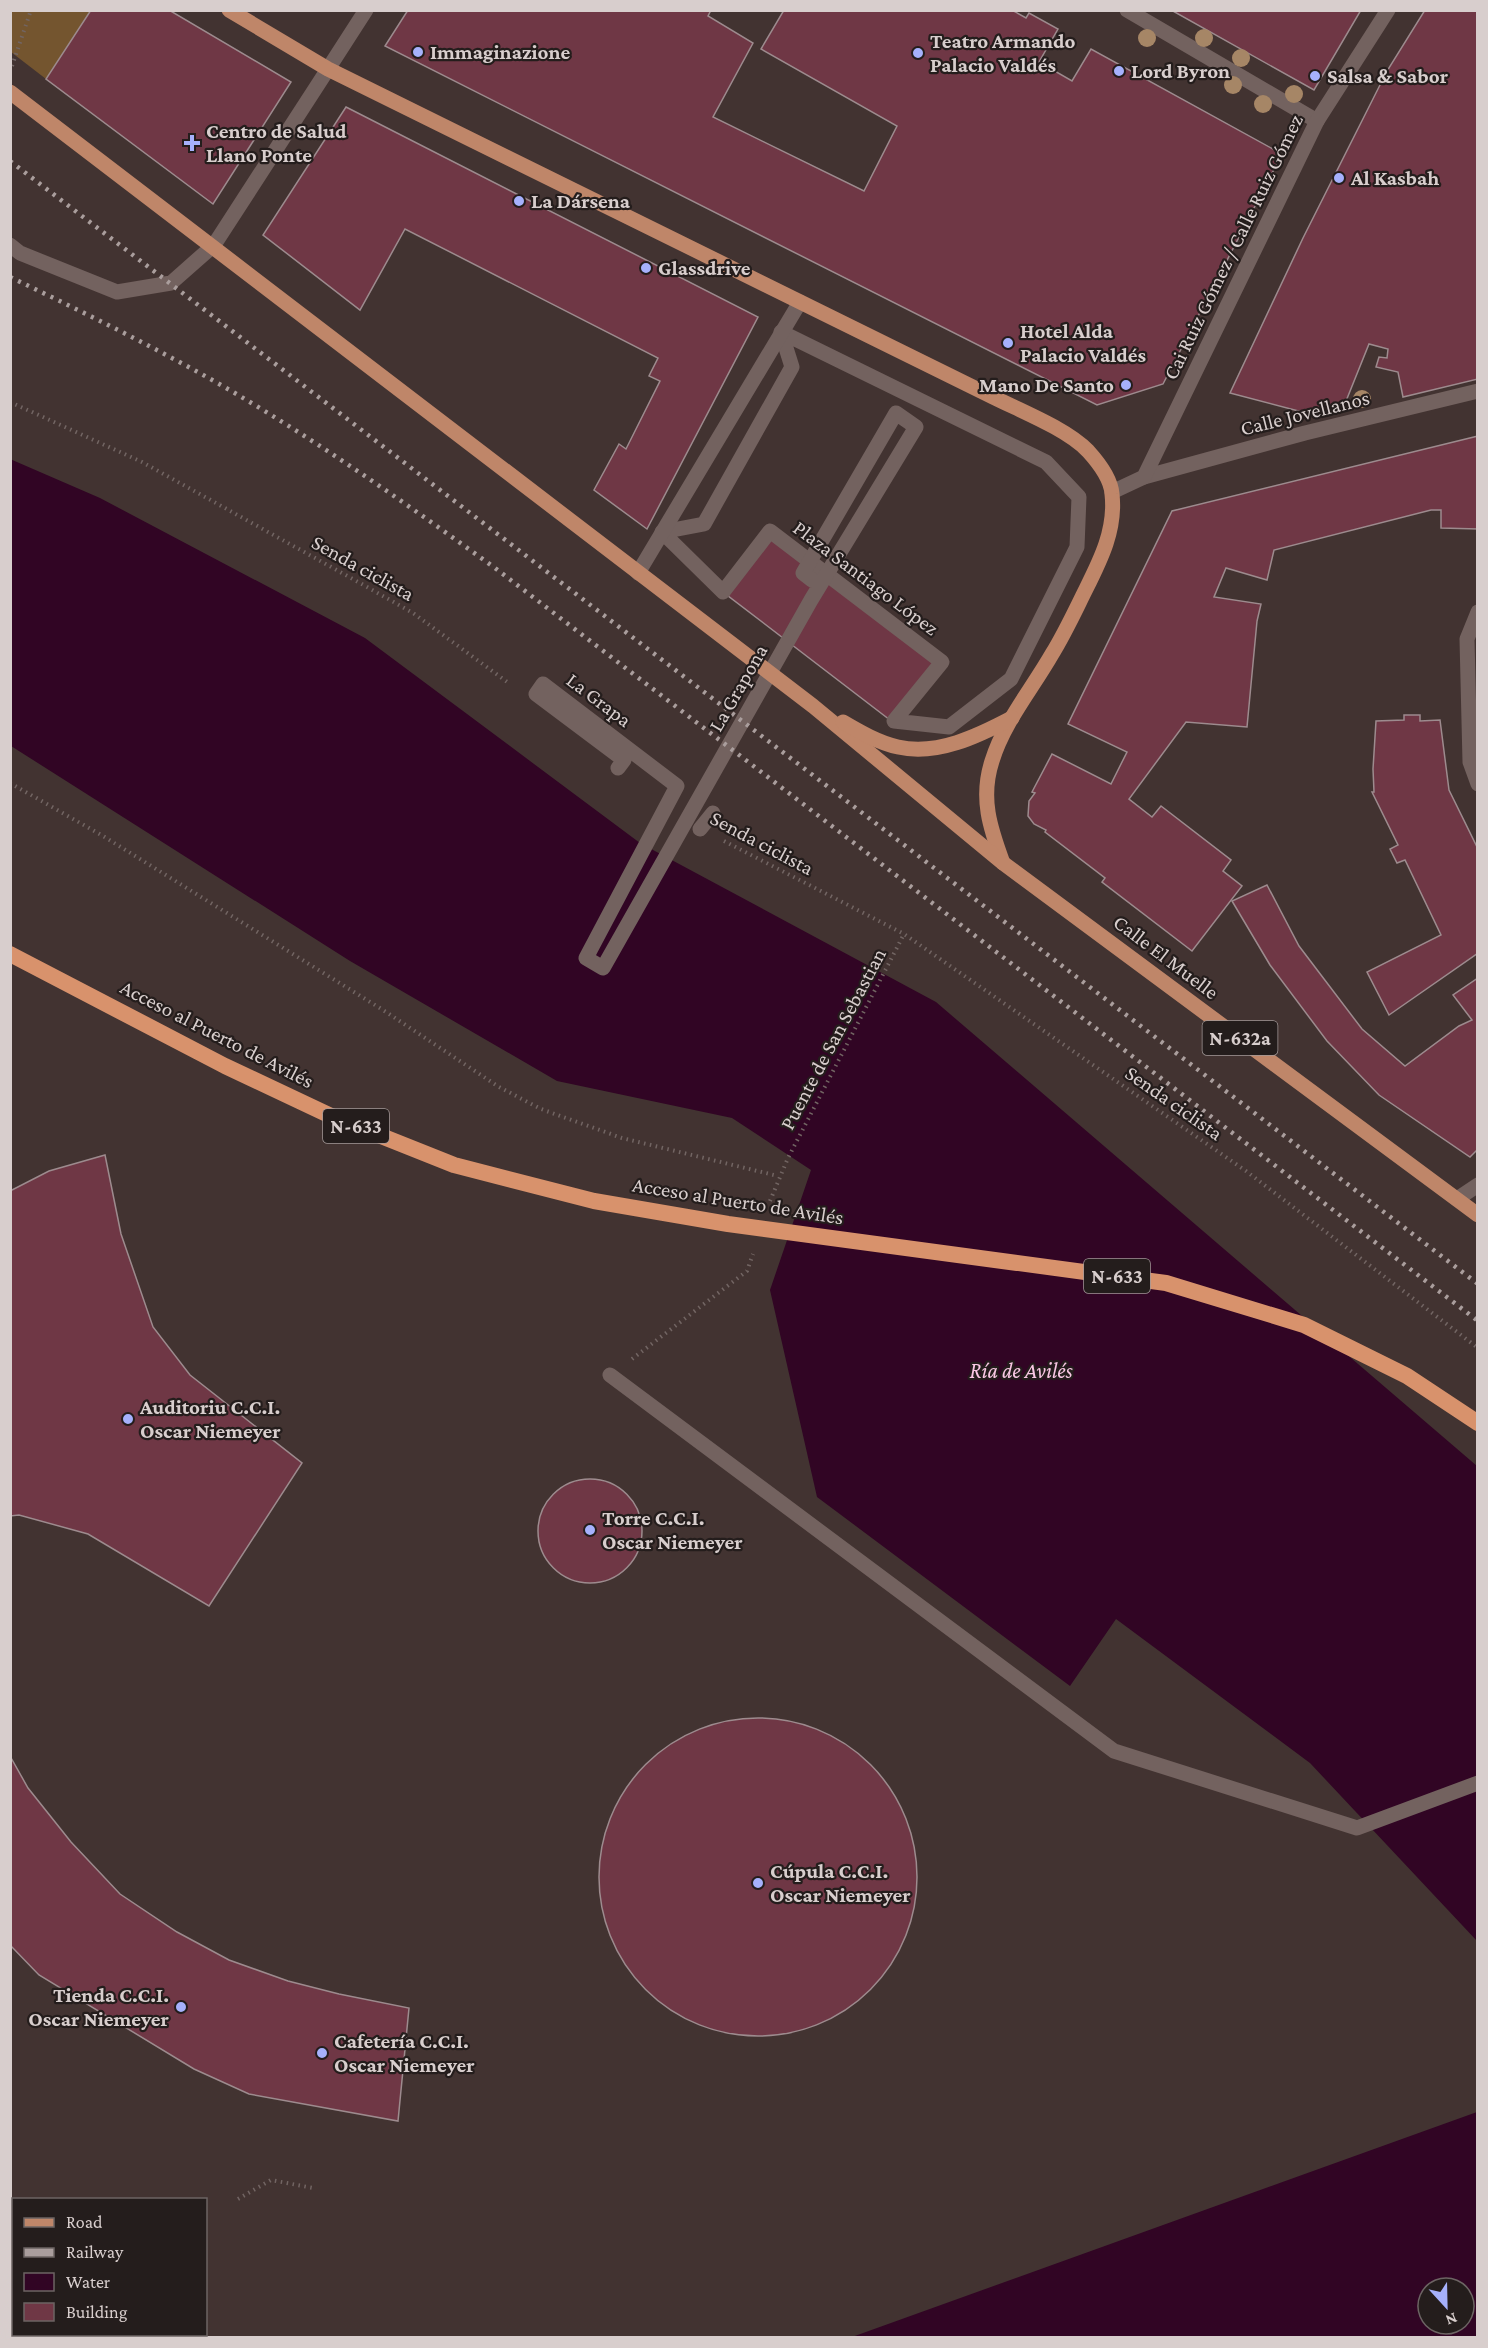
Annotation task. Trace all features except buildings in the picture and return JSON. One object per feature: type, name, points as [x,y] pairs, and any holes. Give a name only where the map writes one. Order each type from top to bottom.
[{"type":"highway","name":"Acceso al Puerto de Avilés","points":[[10,954],[225,1066],[331,1116],[454,1165],[594,1201],[728,1224],[1166,1283],[1304,1325],[1407,1376],[1478,1423]]},
{"type":"main road","points":[[229,10],[328,69],[1075,439],[1102,468],[1112,492],[1112,522],[1105,552],[1053,653],[1011,718],[991,761],[987,791],[988,821],[1003,863]]},
{"type":"main road","points":[[10,92],[214,245],[813,706],[866,735],[898,747],[931,749],[979,736],[1011,718]]},
{"type":"main road","name":"Calle El Muelle","points":[[813,706],[1003,863],[1478,1215]]},
{"type":"street","points":[[10,245],[20,253],[117,292],[171,283],[214,245],[366,10]]},
{"type":"street","points":[[1127,10],[1317,121]]},
{"type":"street","name":"Cai Ruiz Gómez / Calle Ruiz Gómez","points":[[1144,477],[1317,121],[1388,10]]},
{"type":"street","points":[[638,573],[800,302]]},
{"type":"street","points":[[662,532],[704,524],[792,367],[781,332]]},
{"type":"street","name":"Plaza Santiago López","points":[[662,532],[723,591],[770,531],[942,662],[894,721],[949,727],[1011,680],[1077,547],[1079,498],[1046,462],[781,332]]},
{"type":"street","name":"Calle Jovellanos","points":[[1144,477],[1478,391]]},
{"type":"street","name":"La Grapona","points":[[677,786],[586,958],[603,968],[812,600],[916,428],[896,413],[807,576]]},
{"type":"street","points":[[1112,492],[1144,477]]},
{"type":"street","points":[[1478,612],[1467,639],[1470,762],[1478,784]]},
{"type":"street","name":"La Grapa","points":[[618,768],[624,760],[536,694],[543,684],[677,786]]},
{"type":"street","points":[[700,829],[713,813]]},
{"type":"street","points":[[1457,1199],[1478,1185]]},
{"type":"street","points":[[610,1375],[1114,1751],[1357,1828],[1478,1783]]},
{"type":"path","points":[[10,70],[31,10]]},
{"type":"path","name":"Senda ciclista","points":[[10,402],[142,462],[369,588],[413,614],[519,691]]},
{"type":"path","points":[[10,783],[103,836],[500,1087],[541,1109],[622,1138],[778,1176]]},
{"type":"path","name":"Senda ciclista","points":[[700,829],[904,934],[1246,1172],[1478,1348]]},
{"type":"path","name":"Puente de San Sebastian","points":[[768,1208],[778,1176],[904,934]]},
{"type":"path","points":[[610,1375],[747,1271],[754,1250]]},
{"type":"path","points":[[238,2199],[271,2180],[313,2188]]},
{"type":"shaded area","points":[[10,11],[91,11],[46,79],[11,52]]},
{"type":"water","name":"Ría de Avilés","points":[[10,459],[100,498],[365,638],[640,843],[936,1002],[1477,1466],[1477,1941],[1310,1763],[1116,1619],[1070,1686],[817,1497],[770,1290],[811,1170],[732,1118],[557,1081],[350,961],[11,746]]},
{"type":"water","points":[[1477,2112],[1477,2337],[852,2337]]},
{"type":"railway","points":[[10,161],[1478,1284]]},
{"type":"railway","points":[[10,277],[164,354],[250,402],[322,447],[495,568],[1478,1321]]},
{"type":"place","name":"Immaginazione","points":[[418,52]]},
{"type":"place","name":"Teatro Armando Palacio Valdés","points":[[918,53]]},
{"type":"place","name":"Lord Byron","points":[[1119,71]]},
{"type":"place","name":"Salsa & Sabor","points":[[1315,76]]},
{"type":"place","name":"Centro de Salud Llano Ponte","points":[[192,143]]},
{"type":"place","name":"Al Kasbah","points":[[1339,178]]},
{"type":"place","name":"La Dársena","points":[[519,201]]},
{"type":"place","name":"Glassdrive","points":[[646,268]]},
{"type":"place","name":"Hotel Alda Palacio Valdés","points":[[1008,343]]},
{"type":"place","name":"Mano De Santo","points":[[1126,385]]},
{"type":"place","name":"Auditoriu C.C.I. Oscar Niemeyer","points":[[128,1419]]},
{"type":"place","name":"Torre C.C.I. Oscar Niemeyer","points":[[590,1530]]},
{"type":"place","name":"Cúpula C.C.I. Oscar Niemeyer","points":[[758,1883]]},
{"type":"place","name":"Tienda C.C.I. Oscar Niemeyer","points":[[181,2007]]},
{"type":"place","name":"Cafetería C.C.I. Oscar Niemeyer","points":[[322,2053]]}]
